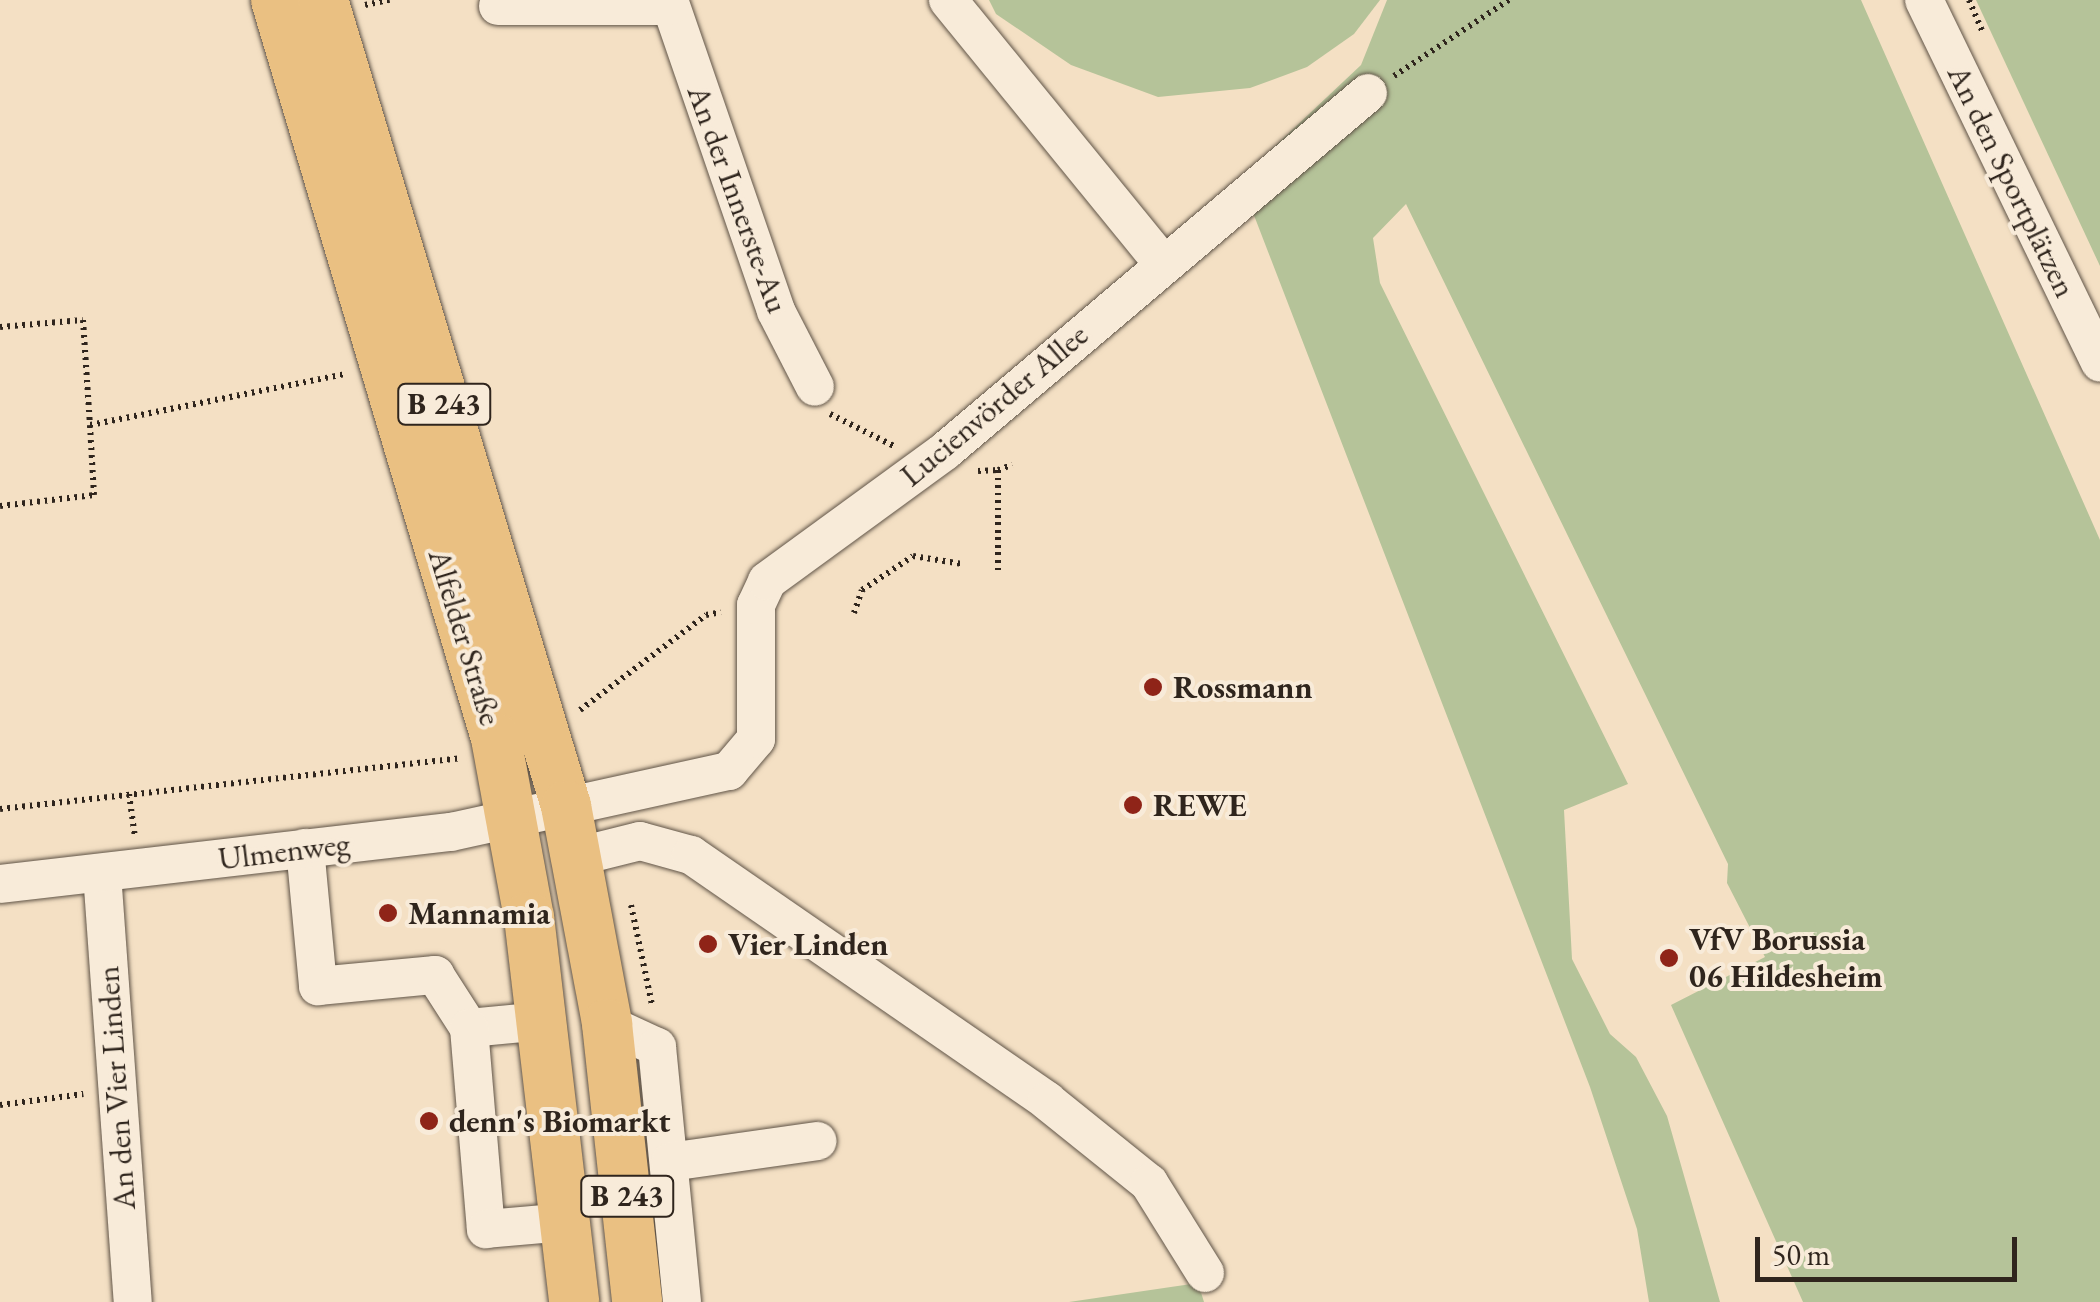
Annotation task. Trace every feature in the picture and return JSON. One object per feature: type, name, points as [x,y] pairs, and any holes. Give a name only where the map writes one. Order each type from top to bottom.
[{"type":"main road","name":"Alfelder Straße","points":[[276,0],[496,738],[543,1021],[577,1298]]},
{"type":"main road","name":"Alfelder Straße","points":[[323,0],[566,806],[596,852],[606,1024],[638,1302]]},
{"type":"street","points":[[948,0],[1162,262]]},
{"type":"street","name":"An den Sportplätzen","points":[[1924,0],[2100,363]]},
{"type":"street","name":"An der Innerste-Au","points":[[498,6],[670,3],[776,311],[824,403]]},
{"type":"street","name":"Lucienvörder Allee","points":[[756,605],[767,581],[917,472],[1268,172],[1368,93]]},
{"type":"street","points":[[566,806],[729,771],[756,739],[756,605]]},
{"type":"street","name":"Ulmenweg","points":[[0,884],[512,820],[566,806]]},
{"type":"street","points":[[596,852],[640,842],[691,855],[1047,1101],[1149,1183],[1205,1273]]},
{"type":"street","points":[[305,848],[318,986],[435,974],[469,1028],[486,1228],[566,1222]]},
{"type":"street","name":"An den Vier Linden","points":[[102,873],[114,1090],[133,1302]]},
{"type":"street","points":[[469,1028],[543,1021]]},
{"type":"street","points":[[606,1024],[656,1047],[682,1302]]},
{"type":"street","points":[[670,1162],[818,1141]]},
{"type":"path","points":[[1368,93],[1509,0]]},
{"type":"path","points":[[0,328],[83,320],[94,495],[0,506]]},
{"type":"path","points":[[90,425],[383,367]]},
{"type":"path","points":[[824,403],[882,444]]},
{"type":"path","points":[[917,472],[998,470],[1012,466]]},
{"type":"path","points":[[998,470],[998,570]]},
{"type":"path","points":[[854,613],[862,590],[913,556],[962,564]]},
{"type":"path","points":[[579,710],[706,615],[756,605]]},
{"type":"path","points":[[0,809],[462,758]]},
{"type":"path","points":[[596,852],[648,971],[656,1047]]},
{"type":"path","points":[[0,1104],[114,1090]]},
{"type":"green space","points":[[989,0],[1380,0],[1354,34],[1307,67],[1250,88],[1158,97],[1071,65],[996,14]]},
{"type":"green space","points":[[1387,0],[1861,0],[2100,540],[2100,1302],[1803,1302],[1671,1005],[1765,957],[1727,883],[1728,864],[1406,204],[1373,238],[1380,283],[1628,784],[1564,810],[1572,959],[1610,1034],[1636,1057],[1667,1116],[1720,1302],[1649,1302],[1637,1229],[1590,1087],[1240,179],[1361,65]]},
{"type":"green space","points":[[1976,0],[2100,0],[2100,266]]},
{"type":"green space","points":[[1198,1283],[1204,1302],[1069,1302]]},
{"type":"place","name":"Rossmann","points":[[1153,687]]},
{"type":"place","name":"REWE","points":[[1133,805]]},
{"type":"place","name":"Mannamia","points":[[388,913]]},
{"type":"place","name":"Vier Linden","points":[[708,944]]},
{"type":"place","name":"VfV Borussia 06 Hildesheim","points":[[1669,958]]},
{"type":"place","name":"denn's Biomarkt","points":[[429,1121]]}]
